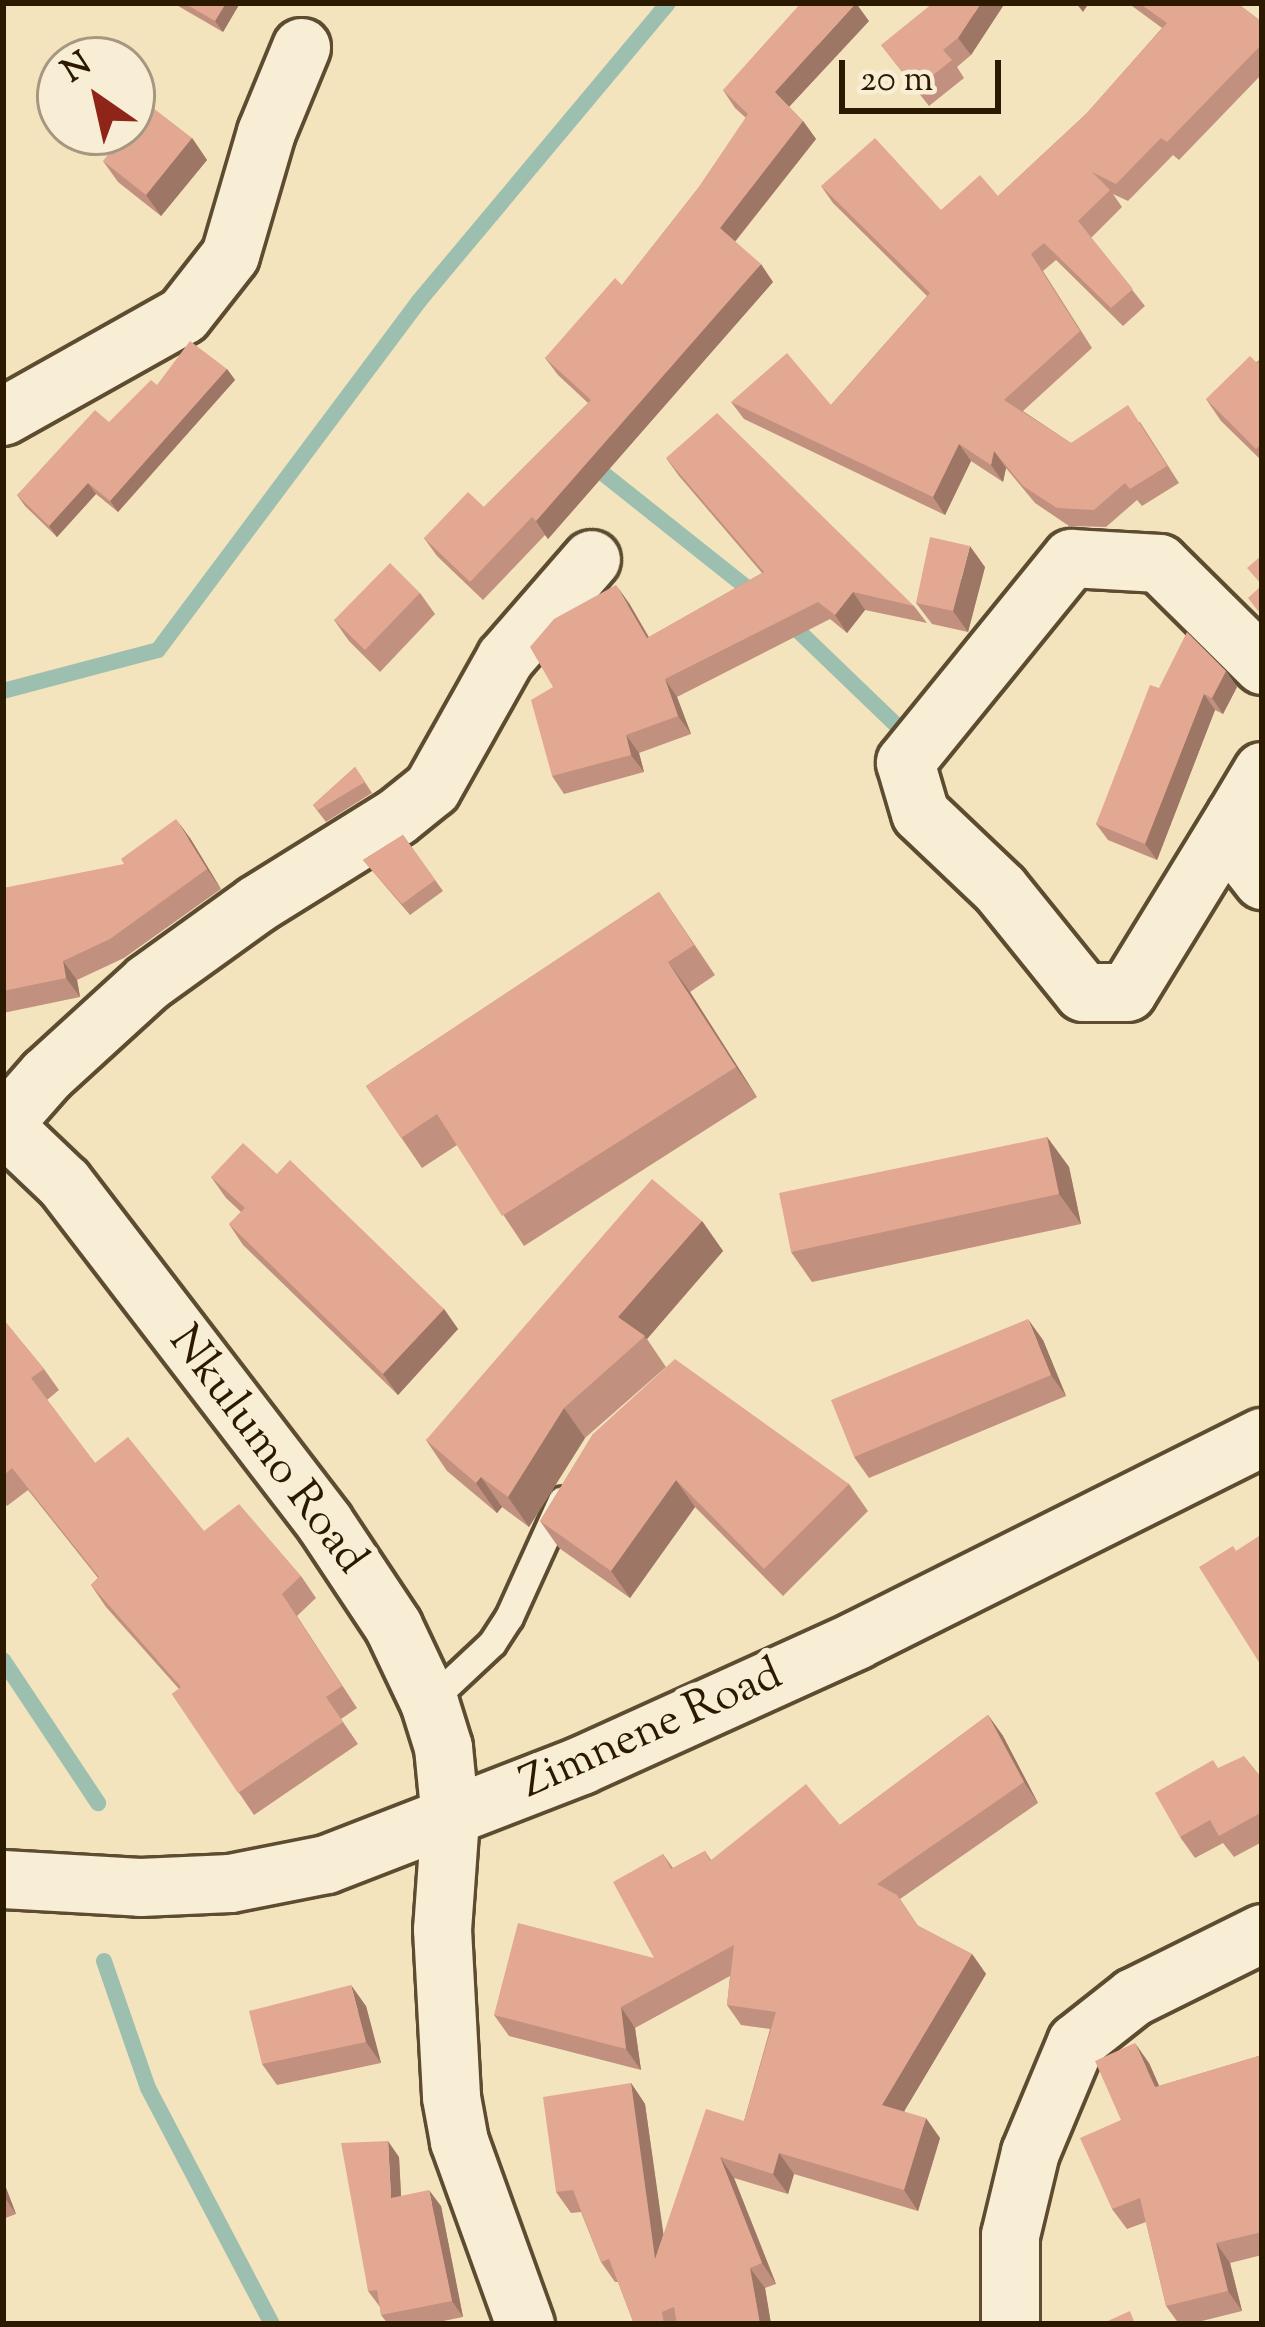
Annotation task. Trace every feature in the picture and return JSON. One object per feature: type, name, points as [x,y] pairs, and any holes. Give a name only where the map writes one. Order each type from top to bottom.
[{"type":"street","points":[[3,416],[183,315],[230,255],[266,133],[301,47]]},
{"type":"street","points":[[1249,794],[1127,992],[1083,992],[1000,889],[920,813],[905,762],[1071,558],[1159,563],[1262,664]]},
{"type":"street","points":[[3,1124],[46,1075],[148,982],[256,904],[396,818],[432,788],[505,658],[591,560]]},
{"type":"street","points":[[1249,794],[1237,848],[1262,880]]},
{"type":"street","name":"Nkulumo Road","points":[[3,1124],[64,1183],[324,1522],[394,1625],[429,1702],[443,1747],[450,1818],[442,1929],[451,2097],[459,2141],[525,2324]]},
{"type":"street","name":"Zimnene Road","points":[[3,1879],[140,1887],[230,1883],[326,1864],[450,1818],[856,1640],[1262,1437]]},
{"type":"street","points":[[1010,2324],[1007,2284],[1015,2214],[1030,2152],[1076,2042],[1133,1997],[1262,1933]]},
{"type":"lane","points":[[429,1702],[492,1643],[578,1476]]},
{"type":"building","points":[[184,3],[226,3],[215,21]]},
{"type":"building","points":[[801,3],[856,3],[775,92],[803,121],[720,228],[761,264],[536,521],[532,517],[470,582],[424,538],[468,492],[484,507],[591,400],[545,358],[615,278],[622,285],[699,187],[748,114],[723,90]]},
{"type":"building","points":[[933,3],[981,3],[958,38],[943,50],[952,60],[916,89],[881,45]]},
{"type":"building","points":[[1139,3],[1237,3],[1262,22],[1262,44],[1167,142],[1161,138],[1116,184],[1092,172],[1110,190],[1078,221],[1133,289],[1111,308],[1044,243],[1031,254],[1080,331],[1004,400],[1071,443],[1128,405],[1167,466],[1130,489],[1125,483],[1094,510],[1057,508],[1023,486],[994,451],[991,465],[959,444],[933,497],[731,402],[787,353],[831,405],[930,293],[821,186],[875,138],[941,210],[980,175],[998,196],[1087,113],[1167,23]]},
{"type":"building","points":[[156,110],[192,138],[146,195],[103,161],[107,156],[156,156]]},
{"type":"building","points":[[190,341],[227,369],[110,501],[88,483],[49,526],[17,495],[95,410],[109,422],[151,380],[157,385]]},
{"type":"building","points":[[1250,356],[1257,363],[1262,358],[1262,443],[1256,449],[1206,399]]},
{"type":"building","points":[[717,413],[914,606],[853,592],[835,615],[818,602],[665,679],[678,716],[626,735],[631,755],[552,776],[531,700],[553,687],[530,647],[554,619],[616,585],[647,638],[764,572],[666,458]]},
{"type":"building","points":[[930,537],[970,546],[953,611],[916,603]]},
{"type":"building","points":[[1262,555],[1262,585],[1247,568]]},
{"type":"building","points":[[390,563],[420,593],[365,650],[334,620]]},
{"type":"building","points":[[1262,585],[1262,616],[1248,598]]},
{"type":"building","points":[[1187,632],[1226,671],[1212,698],[1204,694],[1145,844],[1096,824],[1150,685],[1159,688]]},
{"type":"building","points":[[355,767],[365,782],[318,810],[313,805]]},
{"type":"building","points":[[176,819],[207,869],[110,939],[63,961],[66,978],[3,991],[3,888],[124,864],[121,859]]},
{"type":"building","points":[[403,835],[435,880],[402,904],[363,860]]},
{"type":"building","points":[[659,892],[694,945],[668,962],[736,1067],[502,1216],[437,1114],[401,1138],[366,1086]]},
{"type":"building","points":[[1047,1137],[1059,1194],[791,1252],[779,1193]]},
{"type":"building","points":[[243,1143],[277,1174],[290,1160],[444,1309],[383,1374],[229,1224],[245,1208],[211,1177]]},
{"type":"building","points":[[652,1179],[702,1221],[618,1317],[645,1336],[564,1408],[508,1497],[481,1477],[476,1483],[426,1440]]},
{"type":"building","points":[[3,1319],[44,1369],[31,1378],[95,1463],[128,1437],[204,1531],[239,1504],[301,1576],[282,1594],[342,1686],[326,1697],[343,1722],[238,1793],[172,1694],[181,1687],[91,1585],[99,1577],[12,1468],[3,1476]]},
{"type":"building","points":[[1028,1319],[1051,1375],[854,1457],[831,1400]]},
{"type":"building","points":[[675,1359],[849,1484],[764,1569],[676,1480],[611,1571],[540,1521],[593,1434]]},
{"type":"building","points":[[1262,1534],[1262,1667],[1199,1567]]},
{"type":"building","points":[[988,1715],[1024,1782],[877,1884],[897,1895],[917,1925],[972,1954],[882,2105],[926,2118],[904,2190],[779,2153],[773,2174],[720,2157],[762,2263],[750,2268],[760,2324],[677,2324],[674,2307],[662,2312],[664,2324],[634,2324],[609,2259],[601,2262],[573,2190],[556,2192],[543,2097],[631,2083],[655,2259],[706,2109],[744,2121],[776,2012],[727,2005],[734,1945],[621,2007],[626,2049],[494,2015],[518,1923],[654,1958],[613,1882],[663,1854],[671,1869],[705,1851],[710,1861],[806,1784],[840,1825]]},
{"type":"building","points":[[1244,1756],[1262,1778],[1262,1812],[1219,1836],[1210,1820],[1180,1837],[1155,1793],[1213,1760],[1218,1768]]},
{"type":"building","points":[[351,1985],[366,2042],[262,2064],[249,2011]]},
{"type":"building","points":[[1135,2043],[1155,2087],[1262,2055],[1262,2232],[1216,2243],[1228,2291],[1166,2306],[1140,2198],[1112,2209],[1080,2138],[1121,2120],[1095,2061]]},
{"type":"building","points":[[388,2141],[391,2198],[429,2190],[452,2301],[381,2315],[377,2290],[368,2291],[341,2143]]},
{"type":"building","points":[[1130,2311],[1135,2324],[1101,2324]]},
{"type":"waterway","points":[[3,691],[158,650],[419,301],[668,3]]},
{"type":"waterway","points":[[590,463],[757,596]]},
{"type":"waterway","points":[[787,620],[894,723]]},
{"type":"waterway","points":[[3,1660],[98,1803]]},
{"type":"waterway","points":[[104,1961],[148,2088],[272,2324]]}]
